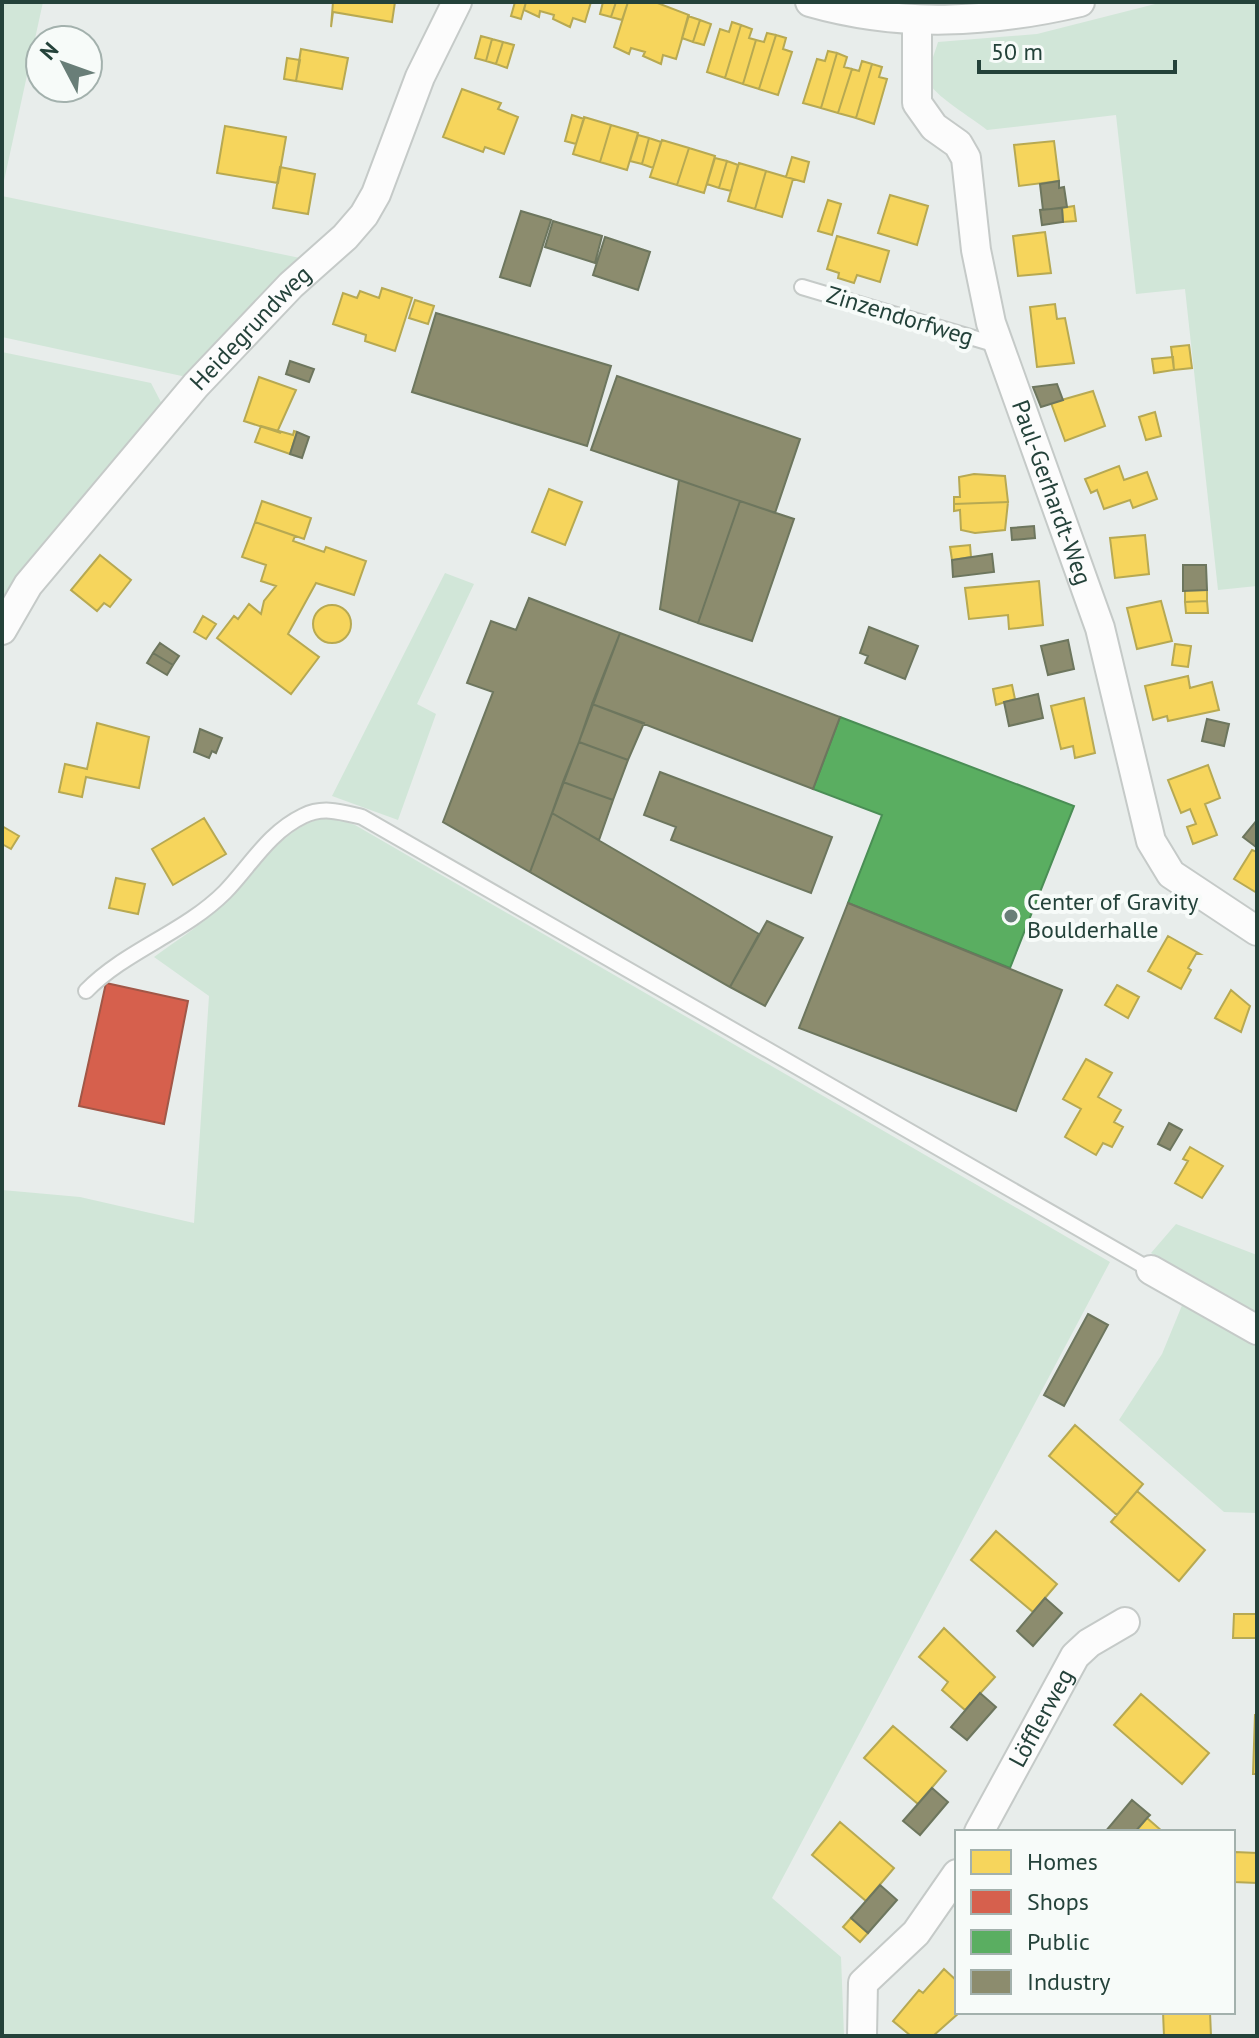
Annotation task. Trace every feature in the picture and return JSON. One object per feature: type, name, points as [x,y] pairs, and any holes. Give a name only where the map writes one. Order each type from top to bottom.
[{"type":"street","name":"Heidegrundweg","points":[[2,630],[28,585],[196,385],[291,285],[364,215],[376,194],[426,65],[457,2]]},
{"type":"street","points":[[810,2],[917,21],[978,20],[1080,2]]},
{"type":"street","name":"Paul-Gerhardt-Weg","points":[[917,21],[917,103],[934,127],[958,144],[966,158],[976,250],[998,345],[1100,628],[1145,818],[1158,858],[1190,890],[1257,931]]},
{"type":"street","points":[[1151,1270],[1257,1330]]},
{"type":"street","name":"Löfflerweg","points":[[980,1830],[1075,1656],[1089,1643],[1125,1622]]},
{"type":"street","points":[[862,2036],[863,1983],[916,1933],[955,1877]]},
{"type":"lane","name":"Zinzendorfweg","points":[[802,287],[998,345]]},
{"type":"lane","points":[[86,991],[108,969],[187,924],[225,893],[278,830],[306,814],[330,809],[362,817],[1151,1270]]},
{"type":"green space","points":[[2,2],[43,2],[38,24],[24,24],[24,89],[2,190]]},
{"type":"green space","points":[[1163,2],[1257,2],[1257,586],[1218,590],[1185,289],[1136,294],[1116,115],[987,130],[945,99],[929,81],[938,42],[1037,34]]},
{"type":"green space","points":[[2,196],[300,258],[191,378],[2,337]]},
{"type":"green space","points":[[2,352],[151,383],[164,408],[2,608]]},
{"type":"green space","points":[[445,573],[474,584],[417,704],[436,714],[398,820],[332,796]]},
{"type":"green space","points":[[329,816],[355,825],[1110,1262],[772,1898],[841,1957],[844,2036],[2,2036],[2,1190],[80,1197],[194,1223],[209,996],[154,957],[219,909],[284,839],[312,821]]},
{"type":"green space","points":[[1176,1224],[1257,1255],[1257,1316],[1151,1253]]},
{"type":"green space","points":[[1183,1303],[1257,1346],[1257,1513],[1224,1512],[1119,1420],[1162,1354]]},
{"type":"building: Homes","points":[[333,2],[395,2],[392,22],[333,12],[331,27]]},
{"type":"building: Homes","points":[[515,2],[526,2],[521,19],[511,16]]},
{"type":"building: Homes","points":[[526,2],[591,2],[585,22],[573,18],[570,27],[553,19],[554,15],[540,11],[539,17],[524,10]]},
{"type":"building: Homes","points":[[603,2],[616,2],[611,17],[600,14]]},
{"type":"building: Homes","points":[[616,2],[628,2],[622,20],[611,17]]},
{"type":"building: Homes","points":[[628,2],[655,2],[689,15],[676,59],[663,55],[661,64],[643,56],[645,52],[631,48],[629,54],[614,47]]},
{"type":"building: Homes","points":[[688,16],[700,20],[693,42],[682,38]]},
{"type":"building: Homes","points":[[700,20],[711,24],[704,45],[693,42]]},
{"type":"building: Homes","points":[[732,22],[741,25],[725,78],[707,72],[720,29],[729,32]]},
{"type":"building: Homes","points":[[741,25],[752,29],[749,38],[756,40],[743,84],[725,78]]},
{"type":"building: Homes","points":[[767,33],[776,35],[759,89],[743,84],[756,40],[764,42]]},
{"type":"building: Homes","points":[[776,35],[786,38],[783,49],[792,52],[778,95],[759,89]]},
{"type":"building: Homes","points":[[481,36],[492,39],[486,61],[475,58]]},
{"type":"building: Homes","points":[[492,39],[503,42],[496,64],[486,61]]},
{"type":"building: Homes","points":[[503,42],[514,45],[507,68],[496,64]]},
{"type":"building: Homes","points":[[301,49],[348,58],[342,89],[296,81]]},
{"type":"building: Homes","points":[[828,51],[837,53],[821,108],[803,103],[817,59],[825,61]]},
{"type":"building: Homes","points":[[837,53],[847,57],[844,67],[852,69],[838,113],[821,108]]},
{"type":"building: Homes","points":[[287,58],[300,60],[296,81],[284,79]]},
{"type":"building: Homes","points":[[862,61],[872,64],[856,118],[838,113],[852,69],[859,71]]},
{"type":"building: Homes","points":[[872,64],[882,67],[879,77],[887,79],[874,124],[856,118]]},
{"type":"building: Homes","points":[[462,89],[501,103],[498,109],[518,117],[504,154],[485,147],[483,152],[443,137]]},
{"type":"building: Homes","points":[[572,115],[584,119],[576,144],[565,141]]},
{"type":"building: Homes","points":[[584,117],[611,125],[600,162],[573,154]]},
{"type":"building: Homes","points":[[611,125],[638,133],[627,170],[600,162]]},
{"type":"building: Homes","points":[[225,126],[286,137],[278,183],[217,173]]},
{"type":"building: Homes","points":[[638,135],[649,138],[642,164],[630,161]]},
{"type":"building: Homes","points":[[649,138],[661,142],[653,168],[642,164]]},
{"type":"building: Homes","points":[[662,140],[689,148],[677,185],[650,177]]},
{"type":"building: Homes","points":[[1054,141],[1059,181],[1019,186],[1014,145]]},
{"type":"building: Homes","points":[[689,148],[715,156],[704,193],[677,185]]},
{"type":"building: Homes","points":[[792,157],[809,162],[804,182],[786,177]]},
{"type":"building: Homes","points":[[715,158],[727,161],[719,188],[707,184]]},
{"type":"building: Homes","points":[[727,161],[738,165],[731,191],[719,188]]},
{"type":"building: Homes","points":[[739,163],[766,171],[755,209],[728,201]]},
{"type":"building: Homes","points":[[280,167],[315,174],[308,214],[273,208]]},
{"type":"building: Homes","points":[[766,171],[793,179],[782,217],[755,209]]},
{"type":"building: Homes","points":[[890,195],[928,206],[917,245],[878,233]]},
{"type":"building: Homes","points":[[828,200],[841,204],[832,235],[818,231]]},
{"type":"building: Homes","points":[[1074,206],[1076,221],[1063,222],[1062,208]]},
{"type":"building: Homes","points":[[1045,232],[1051,273],[1018,276],[1013,236]]},
{"type":"building: Homes","points":[[837,236],[889,251],[880,282],[857,275],[854,283],[838,278],[839,273],[827,269]]},
{"type":"building: Homes","points":[[382,288],[412,298],[395,351],[365,341],[366,335],[333,324],[343,293],[357,298],[360,291],[379,298]]},
{"type":"building: Homes","points":[[415,300],[434,306],[428,324],[409,318]]},
{"type":"building: Homes","points":[[1055,304],[1057,319],[1065,318],[1074,363],[1037,367],[1030,307]]},
{"type":"building: Homes","points":[[1189,345],[1192,368],[1174,370],[1171,347]]},
{"type":"building: Homes","points":[[1173,357],[1174,370],[1154,373],[1152,359]]},
{"type":"building: Homes","points":[[259,377],[296,390],[278,430],[281,433],[244,421]]},
{"type":"building: Homes","points":[[1093,391],[1105,426],[1065,441],[1051,403]]},
{"type":"building: Homes","points":[[1155,412],[1161,436],[1146,440],[1139,417]]},
{"type":"building: Homes","points":[[261,426],[293,435],[294,431],[297,432],[290,454],[255,442]]},
{"type":"building: Homes","points":[[1119,466],[1124,480],[1147,472],[1157,499],[1133,508],[1130,500],[1104,509],[1097,490],[1091,493],[1085,479]]},
{"type":"building: Homes","points":[[974,474],[1005,476],[1008,502],[954,504],[954,497],[960,497],[959,477]]},
{"type":"building: Homes","points":[[549,489],[582,502],[565,545],[532,532]]},
{"type":"building: Homes","points":[[262,501],[311,518],[304,539],[255,522]]},
{"type":"building: Homes","points":[[1008,502],[1005,530],[975,533],[961,530],[960,510],[954,511],[954,504]]},
{"type":"building: Homes","points":[[255,522],[295,536],[293,541],[324,552],[326,547],[366,561],[354,595],[316,583],[288,634],[319,657],[291,694],[217,638],[234,616],[238,619],[249,604],[261,614],[264,601],[276,586],[261,581],[266,565],[242,557]]},
{"type":"building: Homes","points":[[1145,535],[1149,574],[1115,578],[1110,538]]},
{"type":"building: Homes","points":[[970,545],[971,557],[952,560],[950,547]]},
{"type":"building: Homes","points":[[100,555],[131,580],[110,607],[104,603],[97,611],[71,590]]},
{"type":"building: Homes","points":[[1039,581],[1043,625],[1009,629],[1008,615],[969,619],[965,588]]},
{"type":"building: Homes","points":[[1185,590],[1207,590],[1207,601],[1185,602]]},
{"type":"building: Homes","points":[[1161,601],[1172,641],[1137,649],[1127,608]]},
{"type":"building: Homes","points":[[1207,601],[1208,613],[1186,613],[1185,602]]},
{"type":"building: Homes","points":[[332,605],[346,610],[351,624],[346,638],[332,643],[318,638],[313,624],[318,610]]},
{"type":"building: Homes","points":[[203,616],[216,624],[206,639],[194,632]]},
{"type":"building: Homes","points":[[1175,644],[1191,646],[1188,667],[1172,665]]},
{"type":"building: Homes","points":[[1188,676],[1190,688],[1212,682],[1219,710],[1168,721],[1167,716],[1153,720],[1145,686]]},
{"type":"building: Homes","points":[[1012,685],[1015,699],[996,705],[993,689]]},
{"type":"building: Homes","points":[[1084,698],[1095,753],[1075,758],[1073,746],[1061,749],[1051,706]]},
{"type":"building: Homes","points":[[97,723],[149,737],[139,788],[86,777],[82,797],[59,792],[65,764],[87,769]]},
{"type":"building: Homes","points":[[1208,765],[1220,798],[1205,804],[1217,835],[1193,844],[1187,827],[1196,824],[1190,809],[1181,813],[1168,780]]},
{"type":"building: Homes","points":[[204,818],[226,854],[173,885],[152,849]]},
{"type":"building: Homes","points":[[2,826],[19,836],[11,849],[2,844]]},
{"type":"building: Homes","points":[[1252,850],[1257,852],[1257,893],[1234,879]]},
{"type":"building: Homes","points":[[116,878],[145,884],[138,914],[109,908]]},
{"type":"building: Homes","points":[[1168,936],[1200,954],[1196,954],[1188,968],[1191,970],[1181,989],[1148,971]]},
{"type":"building: Homes","points":[[1117,985],[1139,997],[1128,1018],[1105,1005]]},
{"type":"building: Homes","points":[[1231,990],[1250,1006],[1241,1032],[1215,1018]]},
{"type":"building: Homes","points":[[1086,1059],[1112,1073],[1098,1097],[1121,1110],[1114,1122],[1123,1127],[1112,1147],[1103,1143],[1096,1155],[1065,1137],[1081,1109],[1063,1099]]},
{"type":"building: Homes","points":[[1190,1147],[1223,1166],[1202,1198],[1175,1183],[1188,1161],[1183,1159]]},
{"type":"building: Homes","points":[[1075,1425],[1143,1484],[1117,1515],[1049,1456]]},
{"type":"building: Homes","points":[[1137,1491],[1205,1550],[1179,1581],[1111,1522]]},
{"type":"building: Homes","points":[[996,1531],[1057,1584],[1033,1612],[971,1560]]},
{"type":"building: Homes","points":[[1234,1614],[1257,1614],[1257,1638],[1233,1638]]},
{"type":"building: Homes","points":[[944,1628],[995,1677],[965,1710],[942,1690],[948,1682],[919,1657]]},
{"type":"building: Homes","points":[[1141,1694],[1209,1753],[1182,1784],[1114,1725]]},
{"type":"building: Homes","points":[[1255,1715],[1257,1774],[1253,1774]]},
{"type":"building: Homes","points":[[893,1726],[946,1771],[918,1804],[864,1758]]},
{"type":"building: Homes","points":[[1147,1818],[1161,1830],[1137,1830]]},
{"type":"building: Homes","points":[[840,1822],[894,1868],[866,1901],[812,1855]]},
{"type":"building: Homes","points":[[1235,1852],[1257,1853],[1257,1883],[1235,1882]]},
{"type":"building: Homes","points":[[851,1918],[868,1933],[860,1942],[843,1927]]},
{"type":"building: Homes","points":[[944,1969],[955,1979],[955,2014],[958,2014],[933,2036],[911,2036],[893,2021],[919,1990],[923,1993]]},
{"type":"building: Homes","points":[[1163,2014],[1210,2014],[1211,2036],[1164,2036]]},
{"type":"building: Shops","points":[[106,983],[188,1001],[164,1124],[79,1106]]},
{"type":"building: Public","points":[[840,717],[1074,806],[1010,968],[848,903],[882,815],[813,789]]},
{"type":"building: Industry","points":[[1059,181],[1059,188],[1064,187],[1067,207],[1043,210],[1040,184]]},
{"type":"building: Industry","points":[[1062,208],[1063,222],[1042,225],[1040,210]]},
{"type":"building: Industry","points":[[521,211],[551,220],[530,286],[500,277]]},
{"type":"building: Industry","points":[[553,221],[602,236],[595,263],[545,247]]},
{"type":"building: Industry","points":[[605,237],[650,252],[638,290],[593,275]]},
{"type":"building: Industry","points":[[436,313],[611,366],[587,446],[412,392]]},
{"type":"building: Industry","points":[[290,361],[314,369],[309,382],[286,374]]},
{"type":"building: Industry","points":[[617,376],[800,439],[775,513],[591,450]]},
{"type":"building: Industry","points":[[1057,384],[1063,400],[1041,407],[1033,387]]},
{"type":"building: Industry","points":[[297,432],[309,437],[302,458],[290,454]]},
{"type":"building: Industry","points":[[679,480],[740,501],[698,623],[660,609]]},
{"type":"building: Industry","points":[[740,501],[794,519],[752,641],[698,623]]},
{"type":"building: Industry","points":[[1034,526],[1035,538],[1012,540],[1011,528]]},
{"type":"building: Industry","points":[[992,554],[994,572],[953,577],[952,560]]},
{"type":"building: Industry","points":[[1183,565],[1206,565],[1207,590],[1183,591]]},
{"type":"building: Industry","points":[[529,598],[620,633],[530,872],[443,822],[493,692],[467,683],[491,621],[516,630]]},
{"type":"building: Industry","points":[[869,627],[918,646],[905,679],[865,663],[868,656],[860,653]]},
{"type":"building: Industry","points":[[620,633],[840,717],[813,789],[592,704]]},
{"type":"building: Industry","points":[[1068,640],[1074,669],[1048,675],[1041,646]]},
{"type":"building: Industry","points":[[160,643],[179,656],[173,665],[153,653]]},
{"type":"building: Industry","points":[[153,653],[173,665],[167,675],[147,663]]},
{"type":"building: Industry","points":[[1038,694],[1043,718],[1009,726],[1004,702]]},
{"type":"building: Industry","points":[[592,704],[644,723],[628,760],[579,742]]},
{"type":"building: Industry","points":[[1207,719],[1229,724],[1224,746],[1202,741]]},
{"type":"building: Industry","points":[[200,729],[222,738],[216,753],[212,751],[209,758],[194,752]]},
{"type":"building: Industry","points":[[579,742],[628,760],[613,800],[563,782]]},
{"type":"building: Industry","points":[[660,772],[832,837],[811,893],[671,840],[676,827],[644,815]]},
{"type":"building: Industry","points":[[563,782],[613,800],[599,840],[552,813]]},
{"type":"building: Industry","points":[[552,813],[759,934],[730,987],[530,872]]},
{"type":"building: Industry","points":[[1257,820],[1257,846],[1256,847],[1243,837]]},
{"type":"building: Industry","points":[[848,903],[1062,990],[1016,1111],[799,1028]]},
{"type":"building: Industry","points":[[767,921],[803,938],[765,1006],[730,987]]},
{"type":"building: Industry","points":[[1169,1123],[1182,1130],[1170,1150],[1158,1144]]},
{"type":"building: Industry","points":[[1088,1314],[1108,1325],[1064,1406],[1044,1395]]},
{"type":"building: Industry","points":[[1045,1598],[1062,1613],[1033,1646],[1017,1631]]},
{"type":"building: Industry","points":[[980,1693],[996,1707],[967,1740],[951,1727]]},
{"type":"building: Industry","points":[[932,1788],[948,1802],[920,1835],[903,1821]]},
{"type":"building: Industry","points":[[1132,1800],[1150,1815],[1137,1830],[1107,1830]]},
{"type":"building: Industry","points":[[880,1885],[897,1900],[868,1933],[851,1918]]},
{"type":"place","name":"Center of Gravity Boulderhalle","points":[[1011,916]]}]
